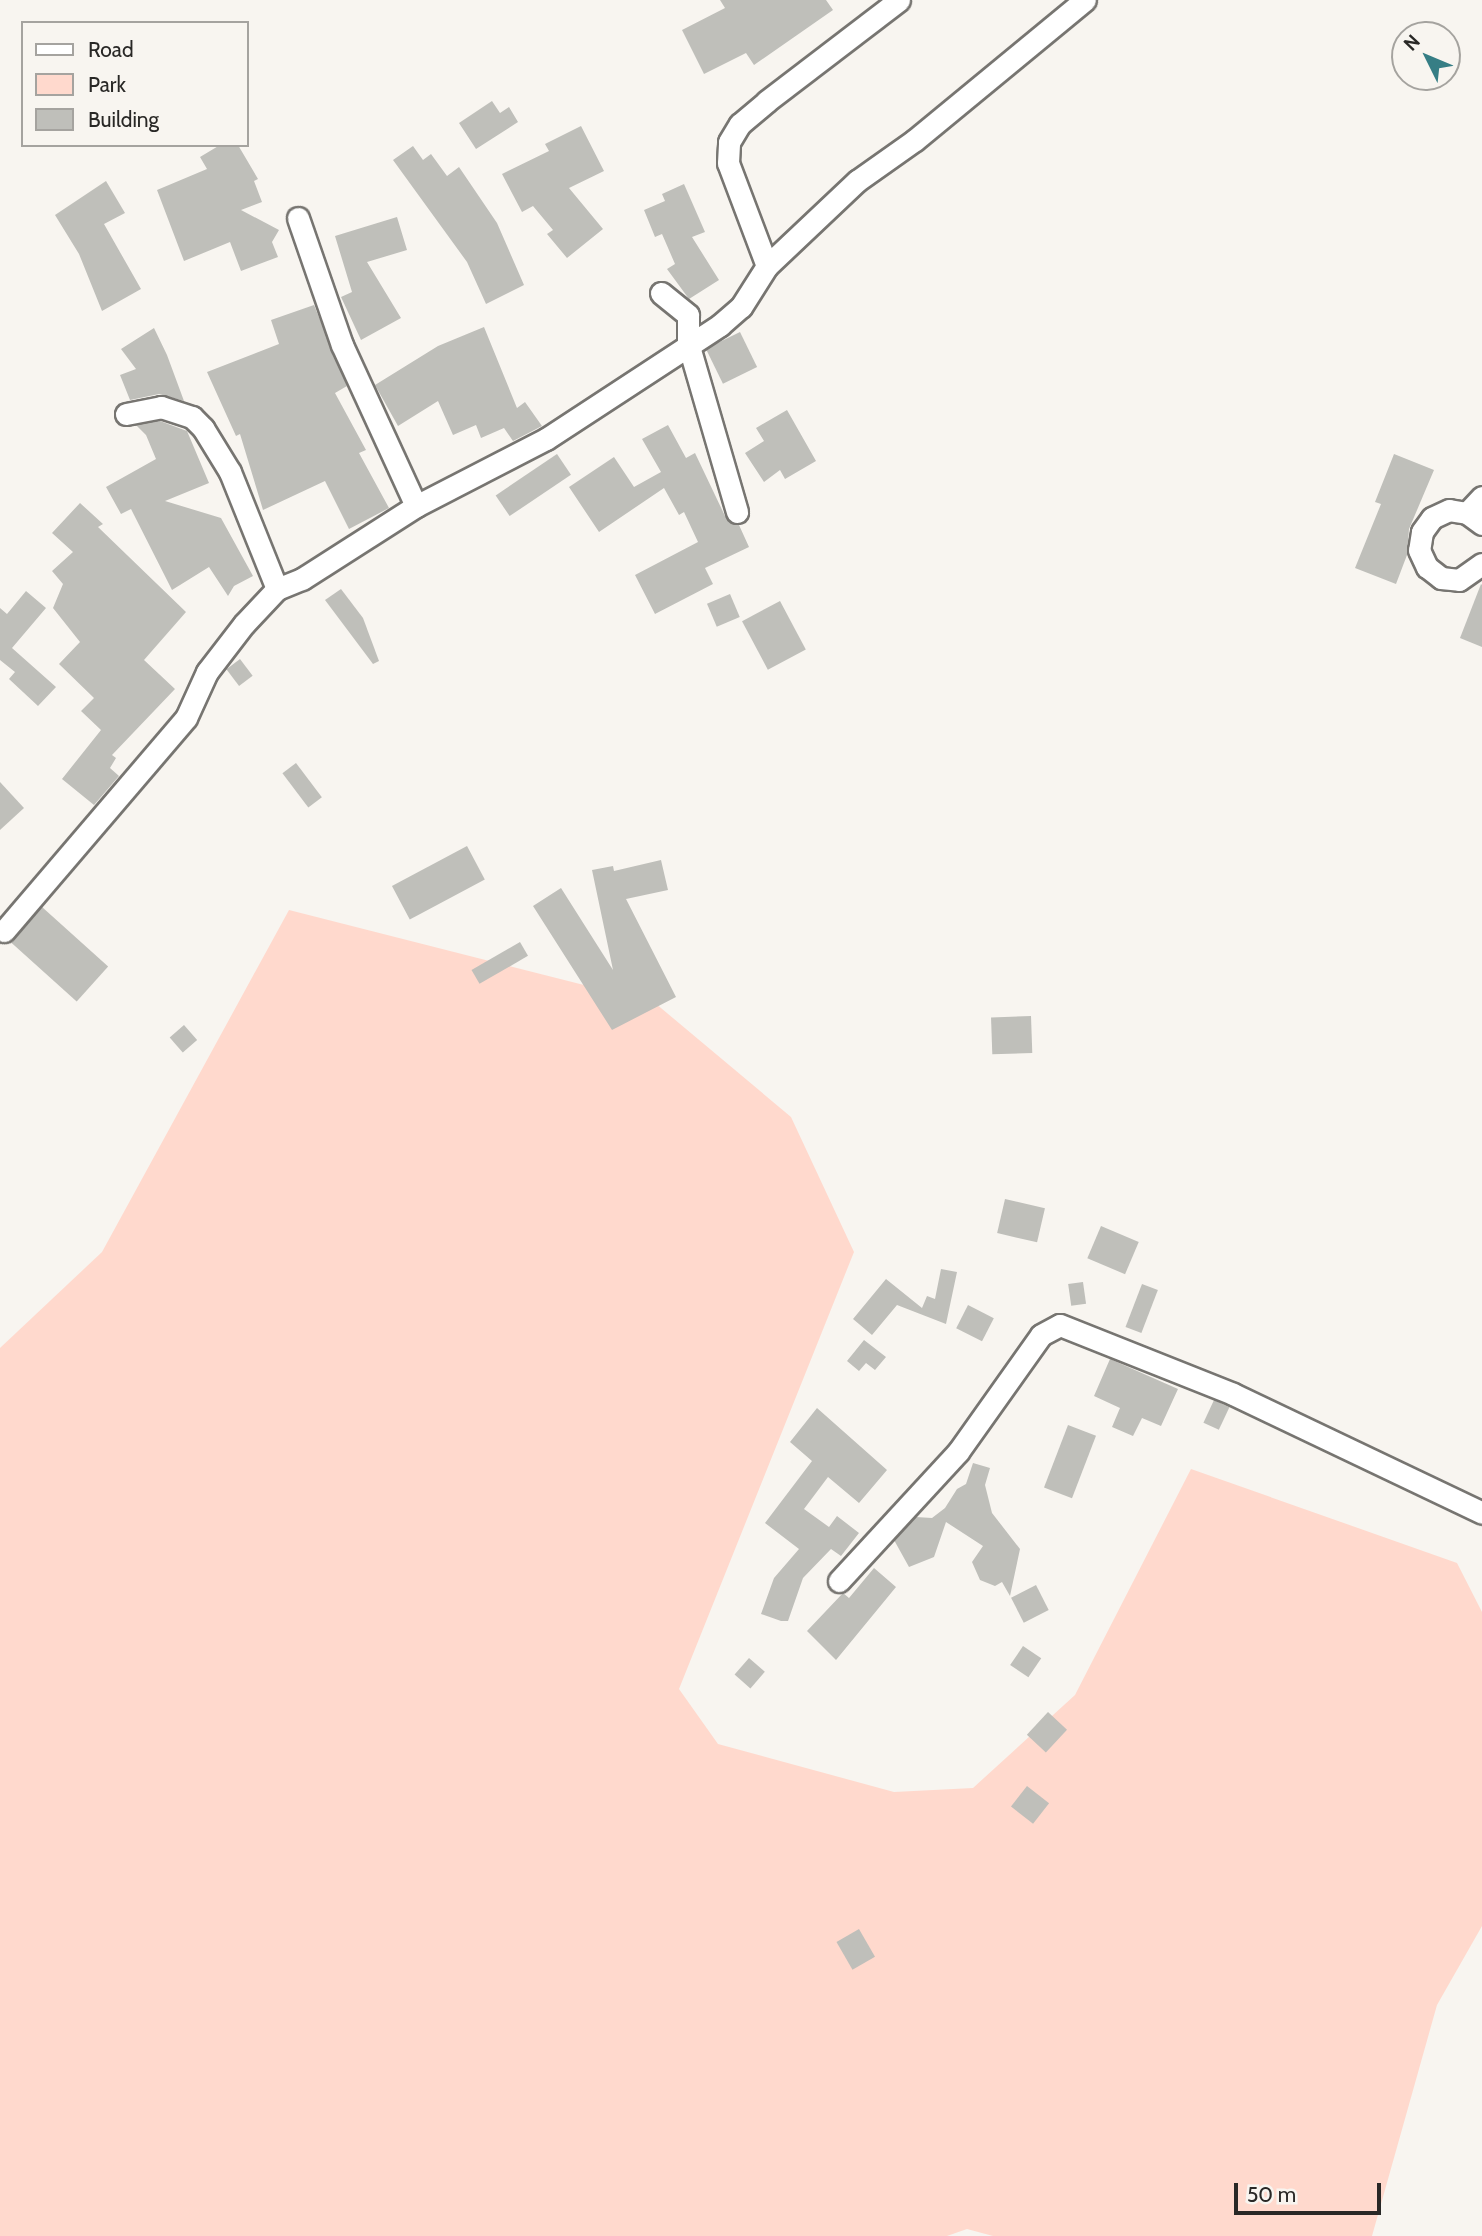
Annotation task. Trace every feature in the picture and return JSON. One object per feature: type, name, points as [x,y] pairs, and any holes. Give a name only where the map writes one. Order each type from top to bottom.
[{"type":"street","points":[[767,267],[728,163],[729,142],[740,124],[766,101],[900,0]]},
{"type":"street","points":[[4,931],[186,718],[207,672],[244,624],[277,589],[302,579],[416,506],[546,439],[688,343],[720,325],[741,307],[767,267],[858,181],[915,139],[1085,0]]},
{"type":"street","points":[[298,218],[342,345],[416,506]]},
{"type":"street","points":[[661,293],[688,315],[688,343],[737,512]]},
{"type":"street","points":[[126,414],[161,407],[192,417],[203,428],[230,472],[277,589]]},
{"type":"street","points":[[1477,511],[1449,510],[1432,518],[1422,532],[1419,550],[1427,567],[1441,578],[1459,580],[1482,564]]},
{"type":"street","points":[[839,1581],[958,1452],[1041,1335],[1060,1325],[1233,1394],[1482,1513]]},
{"type":"green space","points":[[289,910],[655,1003],[791,1117],[854,1252],[679,1689],[718,1744],[894,1792],[973,1788],[1075,1695],[1191,1469],[1457,1563],[1482,1612],[1482,1926],[1437,2005],[1372,2236],[993,2236],[967,2229],[947,2236],[0,2236],[0,1348],[102,1252]]},
{"type":"building","points":[[720,0],[826,0],[833,10],[754,65],[746,53],[704,74],[682,30],[725,8]]},
{"type":"building","points":[[492,101],[500,113],[509,107],[518,122],[476,149],[459,123]]},
{"type":"building","points":[[581,126],[604,171],[569,188],[603,229],[567,258],[547,234],[553,230],[533,206],[522,212],[502,174],[549,151],[545,144]]},
{"type":"building","points":[[413,146],[423,160],[431,154],[447,176],[459,167],[497,223],[524,285],[486,304],[467,262],[393,160]]},
{"type":"building","points":[[217,147],[239,147],[258,179],[254,181],[262,202],[241,210],[279,230],[272,242],[278,257],[241,271],[230,242],[184,261],[157,190],[207,169],[200,157]]},
{"type":"building","points":[[106,181],[125,213],[104,224],[141,289],[102,311],[79,254],[55,215]]},
{"type":"building","points":[[684,184],[705,232],[692,237],[719,280],[689,299],[667,269],[675,264],[662,234],[655,237],[644,210],[665,201],[662,194]]},
{"type":"building","points":[[397,217],[407,250],[367,262],[401,318],[361,340],[341,297],[352,292],[335,236]]},
{"type":"building","points":[[314,305],[347,386],[335,393],[366,450],[359,453],[389,508],[349,529],[325,481],[263,510],[240,434],[236,436],[207,372],[279,344],[271,320]]},
{"type":"building","points":[[484,327],[517,408],[525,402],[542,426],[513,441],[504,428],[481,438],[476,425],[453,435],[438,401],[398,426],[375,385],[438,346]]},
{"type":"building","points":[[154,328],[184,401],[159,394],[130,400],[120,375],[136,369],[121,349]]},
{"type":"building","points":[[740,332],[757,367],[723,384],[706,349]]},
{"type":"building","points":[[787,410],[816,461],[785,479],[780,470],[764,482],[745,453],[764,441],[756,428]]},
{"type":"building","points":[[160,421],[187,431],[209,483],[165,501],[221,518],[253,576],[234,586],[228,596],[209,567],[172,590],[131,509],[121,514],[106,487],[156,459],[146,435],[136,425]]},
{"type":"building","points":[[668,425],[686,458],[695,453],[725,516],[739,525],[749,547],[705,568],[713,584],[655,614],[635,575],[698,542],[684,512],[679,515],[664,488],[599,532],[569,487],[614,457],[634,487],[661,472],[642,439]]},
{"type":"building","points":[[557,454],[571,475],[510,516],[496,495]]},
{"type":"building","points":[[1394,454],[1434,470],[1409,529],[1407,555],[1396,584],[1355,568],[1381,504],[1375,502]]},
{"type":"building","points":[[80,503],[103,524],[98,527],[186,612],[144,660],[175,689],[112,755],[116,758],[110,768],[119,776],[94,805],[62,779],[101,730],[81,711],[94,698],[59,664],[80,642],[53,608],[63,584],[52,571],[73,552],[52,533]]},
{"type":"building","points":[[1482,585],[1482,647],[1460,638]]},
{"type":"building","points":[[341,589],[363,618],[379,661],[373,664],[325,600]]},
{"type":"building","points":[[26,591],[46,608],[12,648],[56,687],[38,706],[9,679],[15,672],[0,660],[0,608],[7,614]]},
{"type":"building","points":[[730,594],[740,617],[717,627],[707,604]]},
{"type":"building","points":[[780,601],[806,650],[768,670],[742,621]]},
{"type":"building","points":[[240,659],[253,676],[239,686],[226,669]]},
{"type":"building","points":[[296,763],[322,797],[308,808],[282,773]]},
{"type":"building","points":[[0,782],[24,808],[0,830]]},
{"type":"building","points":[[467,846],[485,880],[410,919],[392,886]]},
{"type":"building","points":[[661,860],[668,890],[626,899],[676,997],[612,1030],[533,906],[561,888],[613,970],[592,870],[613,866],[614,871]]},
{"type":"building","points":[[42,907],[108,967],[77,1001],[11,942]]},
{"type":"building","points":[[520,942],[528,956],[480,984],[472,970]]},
{"type":"building","points":[[1031,1016],[1032,1053],[992,1054],[991,1017]]},
{"type":"building","points":[[184,1025],[197,1040],[183,1053],[170,1037]]},
{"type":"building","points":[[1005,1199],[1045,1208],[1037,1242],[997,1233]]},
{"type":"building","points":[[1101,1226],[1139,1242],[1125,1274],[1087,1258]]},
{"type":"building","points":[[941,1269],[957,1272],[946,1324],[897,1305],[872,1335],[853,1319],[886,1279],[922,1308],[927,1296],[935,1299]]},
{"type":"building","points":[[1083,1282],[1086,1304],[1071,1306],[1068,1284]]},
{"type":"building","points":[[1142,1284],[1158,1290],[1141,1333],[1126,1327]]},
{"type":"building","points":[[968,1305],[994,1318],[982,1341],[956,1328]]},
{"type":"building","points":[[864,1340],[886,1357],[875,1370],[866,1363],[859,1371],[847,1361]]},
{"type":"building","points":[[1110,1359],[1178,1389],[1161,1426],[1142,1418],[1133,1436],[1112,1427],[1120,1408],[1094,1396]]},
{"type":"building","points":[[1214,1400],[1229,1407],[1219,1430],[1203,1423]]},
{"type":"building","points":[[817,1408],[887,1470],[859,1503],[828,1477],[804,1509],[829,1527],[837,1516],[859,1533],[841,1556],[831,1549],[803,1578],[788,1621],[781,1621],[761,1614],[774,1578],[799,1549],[765,1523],[812,1461],[790,1442]]},
{"type":"building","points":[[1068,1425],[1096,1436],[1072,1498],[1044,1488]]},
{"type":"building","points":[[973,1463],[990,1468],[985,1485],[992,1513],[1020,1549],[1010,1596],[1002,1582],[995,1586],[980,1580],[972,1562],[983,1546],[946,1522],[934,1557],[909,1567],[894,1540],[916,1517],[932,1518],[945,1508],[957,1489],[966,1484]]},
{"type":"building","points":[[874,1568],[896,1587],[836,1660],[807,1631],[843,1593],[849,1598]]},
{"type":"building","points":[[1036,1585],[1049,1610],[1024,1623],[1011,1598]]},
{"type":"building","points":[[1023,1646],[1041,1658],[1028,1677],[1010,1665]]},
{"type":"building","points":[[749,1658],[765,1672],[750,1688],[735,1675]]},
{"type":"building","points":[[1048,1712],[1067,1730],[1046,1752],[1027,1735]]},
{"type":"building","points":[[1027,1786],[1049,1803],[1033,1824],[1011,1806]]},
{"type":"building","points":[[859,1929],[875,1957],[852,1970],[836,1942]]}]
